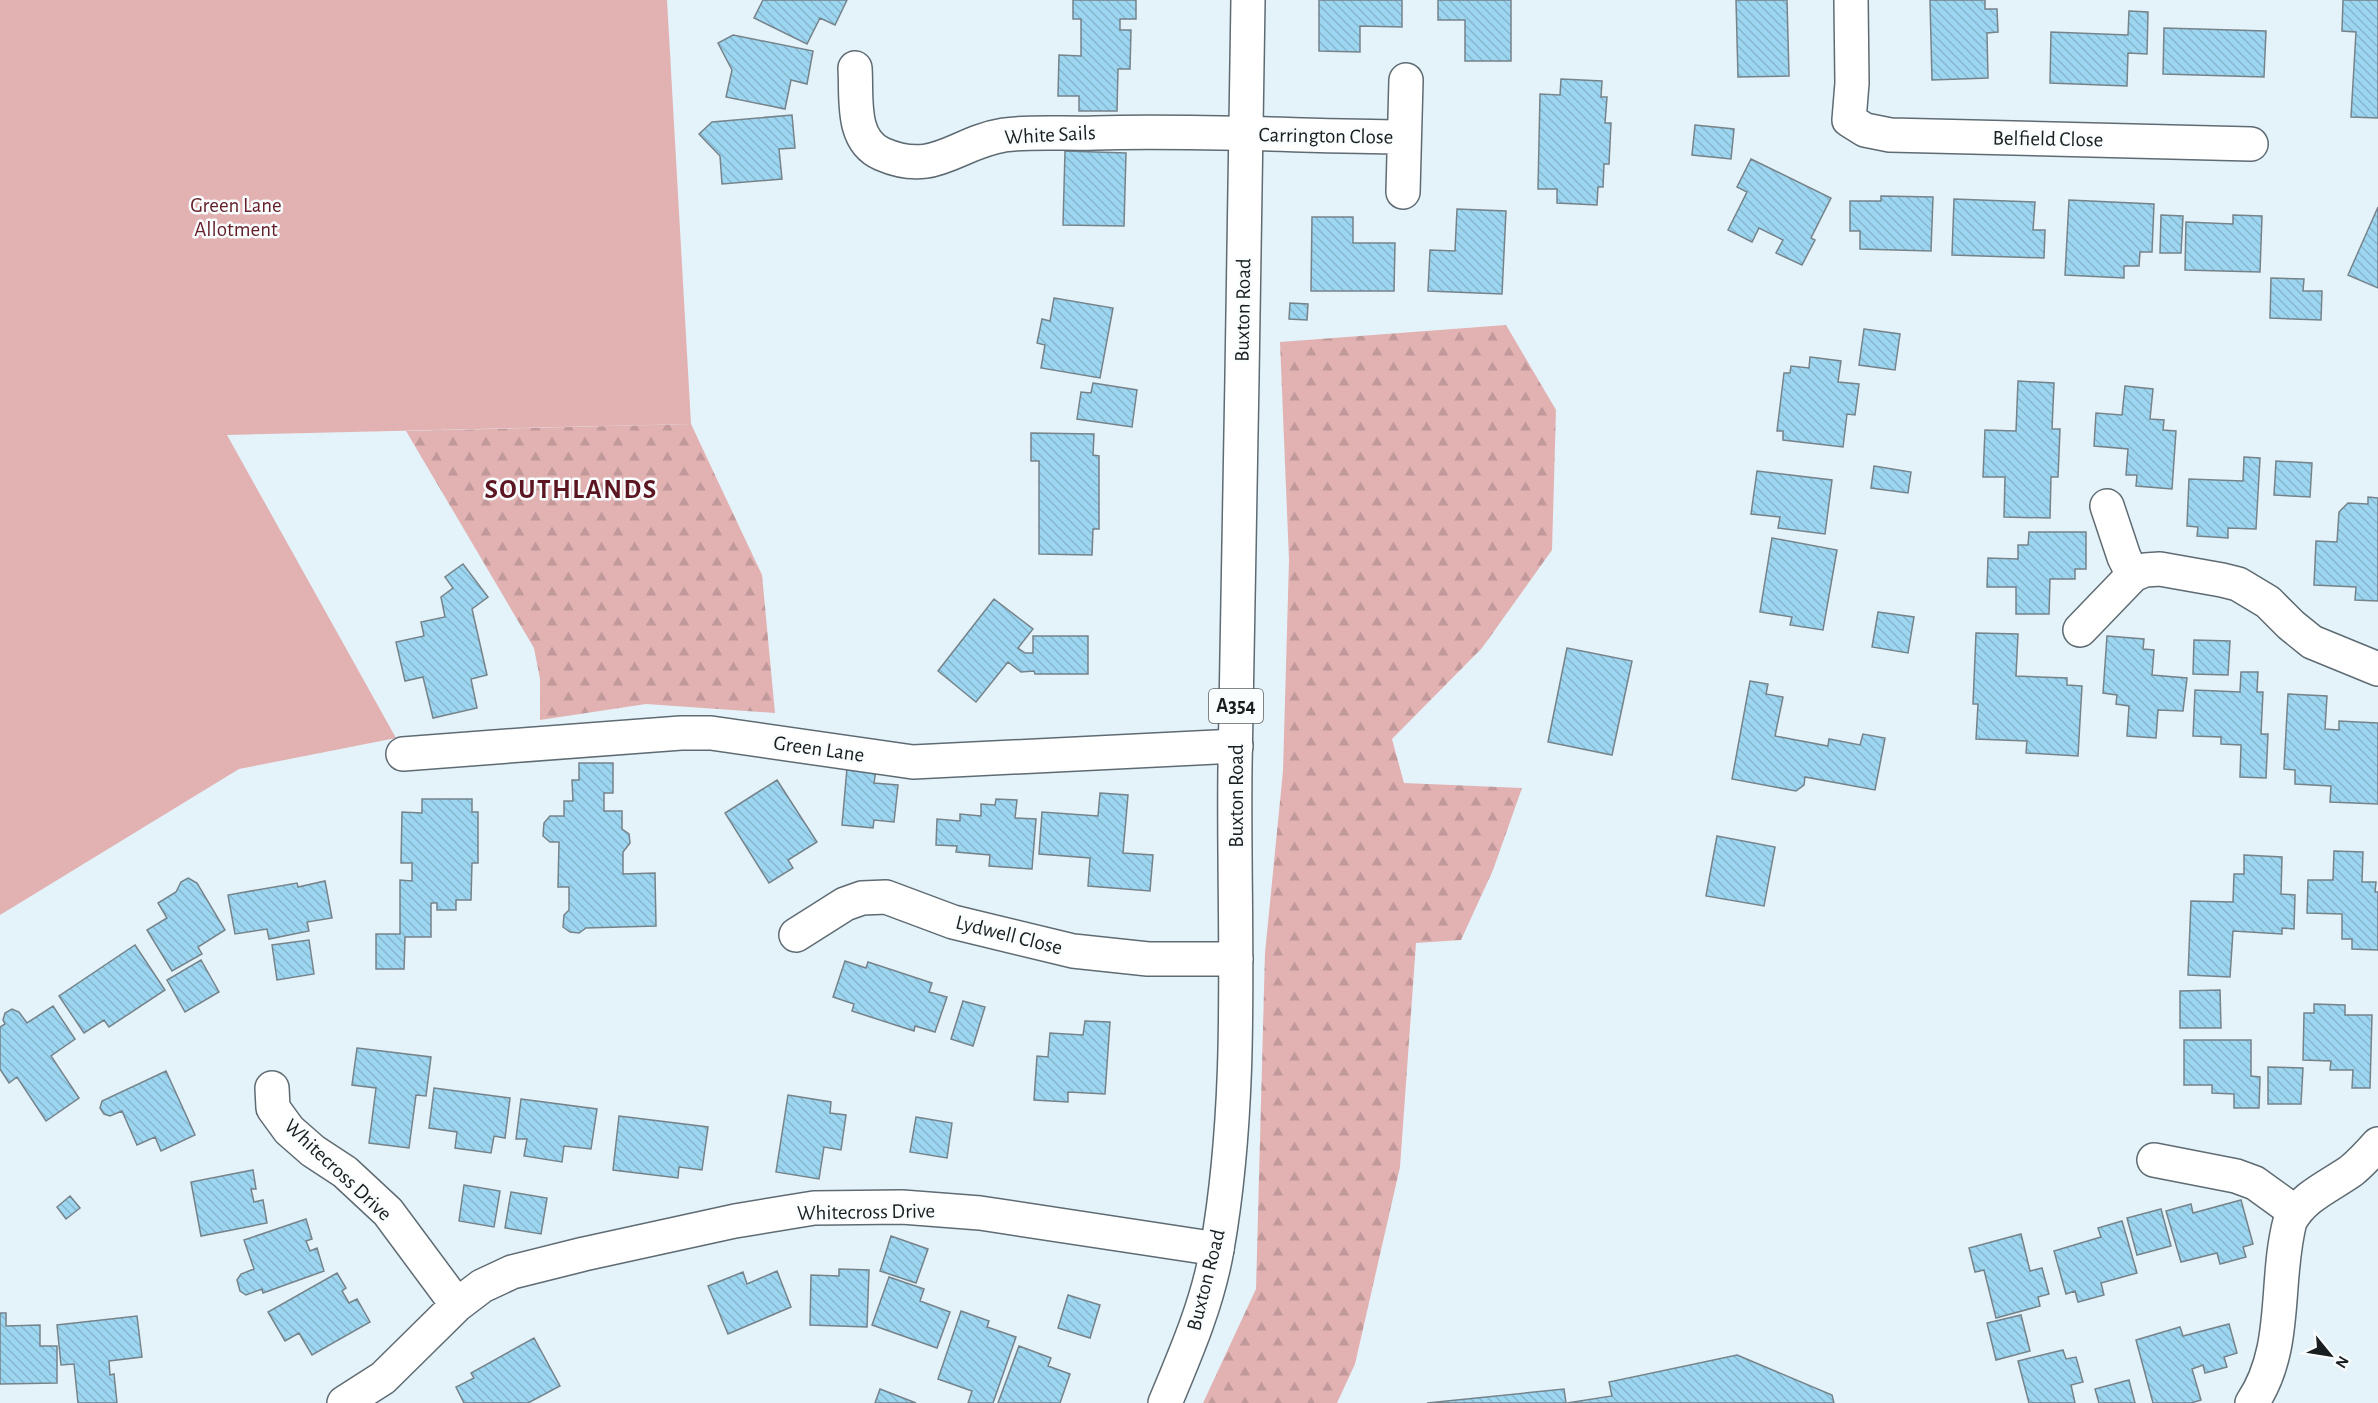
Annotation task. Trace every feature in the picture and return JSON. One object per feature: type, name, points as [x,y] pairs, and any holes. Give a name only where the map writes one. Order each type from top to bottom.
[{"type":"main road","name":"Buxton Road","points":[[1165,1403],[1200,1315],[1217,1249],[1232,1124],[1248,0]]},
{"type":"main road","name":"Belfield Close","points":[[1851,0],[1852,83],[1849,120],[1866,130],[1890,135],[2251,144]]},
{"type":"main road","name":"White Sails","points":[[855,69],[859,131],[867,144],[880,153],[914,163],[928,162],[1004,135],[1145,132],[1247,135]]},
{"type":"main road","name":"Carrington Close","points":[[1403,192],[1406,80]]},
{"type":"main road","name":"Carrington Close","points":[[1247,135],[1404,136]]},
{"type":"main road","points":[[2107,506],[2124,557],[2133,575]]},
{"type":"main road","points":[[2080,630],[2133,575],[2145,570],[2160,569],[2222,579],[2238,584],[2268,602],[2312,642],[2378,669]]},
{"type":"main road","name":"Green Lane","points":[[402,753],[681,733],[711,733],[913,762],[1236,746]]},
{"type":"main road","name":"Lydwell Close","points":[[796,935],[845,904],[862,898],[886,897],[952,922],[1073,951],[1148,959],[1236,959]]},
{"type":"main road","name":"Whitecross Drive","points":[[272,1088],[273,1108],[290,1130],[313,1151],[345,1172],[387,1212],[457,1305]]},
{"type":"main road","points":[[2252,1403],[2269,1373],[2275,1348],[2287,1231],[2295,1212],[2313,1194],[2354,1168],[2378,1144]]},
{"type":"main road","points":[[2154,1160],[2236,1176],[2255,1183],[2295,1212]]},
{"type":"main road","name":"Whitecross Drive","points":[[344,1403],[383,1378],[457,1305],[482,1286],[512,1272],[735,1221],[814,1208],[902,1207],[980,1213],[1217,1249]]},
{"type":"green space","name":"Green Lane Allotment","points":[[0,0],[667,0],[691,424],[227,435],[396,738],[239,769],[0,915]]},
{"type":"green space","points":[[1506,325],[1556,410],[1552,550],[1482,648],[1392,739],[1404,783],[1522,788],[1493,870],[1461,940],[1416,943],[1400,1167],[1355,1364],[1337,1403],[1203,1403],[1256,1289],[1265,953],[1283,771],[1289,560],[1280,342]]},
{"type":"green space","points":[[691,424],[762,575],[775,713],[646,704],[540,720],[540,679],[534,648],[406,431]]},
{"type":"building","points":[[763,0],[847,0],[835,25],[820,18],[807,44],[754,18]]},
{"type":"building","points":[[1073,0],[1136,0],[1136,19],[1120,19],[1120,30],[1131,30],[1130,69],[1118,69],[1117,111],[1079,111],[1079,96],[1058,96],[1059,55],[1081,56],[1081,19],[1073,19]]},
{"type":"building","points":[[1319,0],[1402,0],[1402,27],[1360,26],[1360,52],[1319,51]]},
{"type":"building","points":[[1438,0],[1511,0],[1511,61],[1465,61],[1465,20],[1438,20]]},
{"type":"building","points":[[1736,0],[1787,0],[1789,76],[1738,77]]},
{"type":"building","points":[[1930,0],[1985,0],[1985,9],[1997,9],[1998,32],[1987,33],[1988,78],[1932,80]]},
{"type":"building","points":[[2343,0],[2378,0],[2378,118],[2351,117],[2356,32],[2342,31]]},
{"type":"building","points":[[2129,11],[2148,12],[2147,54],[2128,53],[2127,86],[2050,83],[2051,32],[2128,35]]},
{"type":"building","points":[[2164,28],[2266,31],[2264,77],[2163,74]]},
{"type":"building","points":[[733,35],[813,51],[807,84],[791,80],[785,109],[726,97],[732,70],[718,43]]},
{"type":"building","points":[[1561,79],[1602,81],[1601,97],[1607,97],[1605,123],[1611,123],[1609,164],[1604,164],[1603,187],[1598,187],[1597,205],[1557,203],[1557,189],[1538,189],[1540,94],[1560,95]]},
{"type":"building","points":[[792,115],[795,148],[779,149],[782,179],[722,184],[720,156],[699,134],[712,122]]},
{"type":"building","points":[[1695,125],[1734,129],[1731,159],[1692,155]]},
{"type":"building","points":[[1065,151],[1126,153],[1124,226],[1063,225]]},
{"type":"building","points":[[1751,159],[1831,198],[1811,238],[1815,240],[1802,265],[1776,253],[1783,240],[1759,228],[1752,242],[1728,230],[1747,192],[1737,187]]},
{"type":"building","points":[[1881,196],[1933,197],[1931,251],[1860,249],[1860,231],[1850,231],[1850,201],[1881,201]]},
{"type":"building","points":[[1954,199],[2035,202],[2033,230],[2045,230],[2044,258],[1952,255]]},
{"type":"building","points":[[2069,200],[2154,204],[2152,252],[2140,252],[2139,266],[2124,266],[2124,278],[2065,275]]},
{"type":"building","points":[[2378,207],[2378,288],[2348,275]]},
{"type":"building","points":[[1457,209],[1506,211],[1502,294],[1428,291],[1430,250],[1455,251]]},
{"type":"building","points":[[2161,215],[2183,216],[2181,253],[2160,253]]},
{"type":"building","points":[[2233,215],[2262,216],[2260,272],[2185,270],[2186,222],[2233,224]]},
{"type":"building","points":[[1312,217],[1353,217],[1353,243],[1395,243],[1394,291],[1311,291]]},
{"type":"building","points":[[2271,278],[2304,279],[2303,291],[2322,291],[2321,320],[2270,318]]},
{"type":"building","points":[[1054,298],[1113,308],[1100,378],[1041,368],[1045,345],[1037,343],[1042,319],[1050,321]]},
{"type":"building","points":[[1290,303],[1308,304],[1307,320],[1289,319]]},
{"type":"building","points":[[1864,329],[1900,334],[1895,370],[1859,365]]},
{"type":"building","points":[[1810,357],[1841,361],[1838,382],[1859,384],[1855,415],[1847,414],[1843,447],[1783,440],[1783,431],[1777,431],[1784,373],[1790,373],[1791,366],[1809,368]]},
{"type":"building","points":[[2018,381],[2054,383],[2052,429],[2060,429],[2058,477],[2051,477],[2050,518],[2004,517],[2005,477],[1983,477],[1985,430],[2016,431]]},
{"type":"building","points":[[1093,383],[1137,390],[1132,427],[1077,419],[1081,392],[1091,393]]},
{"type":"building","points":[[2125,386],[2153,389],[2150,419],[2164,420],[2163,430],[2176,431],[2172,489],[2136,486],[2137,475],[2126,475],[2128,449],[2094,446],[2096,413],[2122,415]]},
{"type":"building","points":[[1031,433],[1094,434],[1093,455],[1099,456],[1099,529],[1093,529],[1092,555],[1039,554],[1039,461],[1031,461]]},
{"type":"building","points":[[2244,457],[2260,458],[2256,529],[2228,528],[2228,538],[2197,536],[2198,527],[2187,526],[2189,479],[2243,481]]},
{"type":"building","points":[[2276,461],[2312,463],[2310,497],[2274,495]]},
{"type":"building","points":[[1874,466],[1911,472],[1908,493],[1871,488]]},
{"type":"building","points":[[1757,471],[1832,480],[1825,534],[1778,528],[1780,517],[1751,514]]},
{"type":"building","points":[[2368,497],[2378,498],[2378,601],[2355,600],[2356,587],[2314,585],[2316,541],[2337,542],[2339,512],[2348,503],[2368,504]]},
{"type":"building","points":[[2029,532],[2086,532],[2086,569],[2075,569],[2075,579],[2050,579],[2049,614],[2016,614],[2016,587],[1987,587],[1988,558],[2018,559],[2018,545],[2028,545]]},
{"type":"building","points":[[1772,538],[1837,550],[1823,630],[1790,625],[1792,617],[1760,612]]},
{"type":"building","points":[[463,564],[488,597],[472,609],[487,675],[471,679],[477,708],[433,718],[423,677],[405,681],[396,642],[424,636],[421,622],[445,617],[441,597],[453,588],[445,577]]},
{"type":"building","points":[[994,599],[1033,629],[1018,648],[1025,653],[1033,653],[1033,636],[1088,636],[1088,674],[1021,672],[1008,662],[976,702],[938,671]]},
{"type":"building","points":[[1878,612],[1914,617],[1908,653],[1872,647]]},
{"type":"building","points":[[1976,633],[2018,634],[2016,676],[2067,678],[2067,685],[2082,686],[2078,756],[2026,753],[2027,741],[1976,739],[1978,704],[1973,704]]},
{"type":"building","points":[[2107,636],[2144,639],[2143,649],[2154,650],[2152,675],[2187,678],[2183,711],[2158,710],[2156,738],[2127,736],[2129,706],[2116,704],[2117,695],[2103,693]]},
{"type":"building","points":[[2194,640],[2230,641],[2228,675],[2193,674]]},
{"type":"building","points":[[1567,648],[1632,661],[1612,755],[1548,742]]},
{"type":"building","points":[[2241,672],[2258,672],[2257,692],[2263,692],[2261,734],[2268,734],[2266,778],[2240,777],[2241,745],[2221,744],[2221,737],[2193,736],[2195,690],[2240,692]]},
{"type":"building","points":[[1750,681],[1768,684],[1766,694],[1783,697],[1775,736],[1828,746],[1829,739],[1860,745],[1863,734],[1885,738],[1875,790],[1805,777],[1804,785],[1796,791],[1732,779]]},
{"type":"building","points":[[2288,694],[2327,696],[2325,729],[2339,730],[2339,721],[2378,723],[2378,804],[2330,802],[2331,786],[2295,784],[2295,770],[2284,769]]},
{"type":"building","points":[[579,763],[613,763],[613,793],[604,793],[604,811],[622,811],[622,829],[629,834],[630,843],[623,852],[623,874],[655,873],[656,926],[586,928],[579,933],[570,932],[563,927],[564,915],[569,910],[569,887],[558,887],[559,842],[550,842],[543,836],[544,823],[550,816],[564,816],[564,801],[573,801],[572,780],[579,780]]},
{"type":"building","points":[[847,768],[876,770],[874,783],[898,785],[894,822],[874,820],[873,828],[842,825]]},
{"type":"building","points":[[777,780],[817,842],[788,860],[793,868],[769,883],[725,813]]},
{"type":"building","points":[[1100,793],[1128,795],[1123,853],[1153,855],[1150,891],[1088,886],[1090,858],[1039,854],[1042,812],[1098,816]]},
{"type":"building","points":[[422,799],[472,799],[472,812],[478,812],[478,863],[472,863],[471,900],[456,900],[456,910],[437,910],[437,903],[431,903],[431,937],[405,937],[404,969],[376,969],[376,934],[400,934],[400,880],[412,881],[412,863],[401,863],[402,812],[422,813]]},
{"type":"building","points":[[996,799],[1017,800],[1015,818],[1036,819],[1032,869],[989,866],[990,855],[956,852],[957,846],[936,845],[937,819],[960,821],[960,814],[981,816],[981,804],[995,805]]},
{"type":"building","points":[[1717,836],[1775,847],[1764,906],[1706,896]]},
{"type":"building","points":[[2334,851],[2363,852],[2362,882],[2376,882],[2375,892],[2378,892],[2378,950],[2352,949],[2352,939],[2342,939],[2342,914],[2307,913],[2308,880],[2333,880]]},
{"type":"building","points":[[2244,855],[2282,857],[2281,894],[2295,895],[2294,929],[2282,928],[2282,934],[2233,931],[2230,977],[2188,975],[2191,901],[2233,902],[2234,874],[2244,874]]},
{"type":"building","points":[[188,878],[197,883],[225,930],[198,947],[202,954],[172,971],[147,930],[167,918],[158,903],[176,892],[181,882]]},
{"type":"building","points":[[325,881],[332,918],[307,922],[309,931],[269,939],[267,929],[235,934],[228,895],[297,883],[298,887]]},
{"type":"building","points":[[309,940],[314,974],[277,980],[272,945]]},
{"type":"building","points":[[135,945],[165,990],[109,1027],[104,1020],[84,1033],[59,996]]},
{"type":"building","points":[[201,960],[219,992],[185,1012],[167,980]]},
{"type":"building","points":[[845,961],[866,968],[868,962],[932,983],[929,992],[947,997],[935,1032],[915,1026],[914,1031],[852,1011],[854,1004],[833,997]]},
{"type":"building","points":[[2220,990],[2221,1028],[2180,1028],[2180,991]]},
{"type":"building","points":[[963,1001],[985,1007],[973,1046],[951,1039]]},
{"type":"building","points":[[2314,1004],[2345,1005],[2345,1015],[2372,1015],[2370,1088],[2352,1088],[2353,1070],[2330,1070],[2331,1061],[2303,1060],[2304,1013],[2314,1013]]},
{"type":"building","points":[[53,1006],[75,1039],[51,1056],[79,1098],[46,1121],[17,1077],[9,1083],[0,1069],[0,1027],[5,1024],[3,1020],[5,1013],[12,1009],[19,1012],[27,1023]]},
{"type":"building","points":[[1085,1021],[1110,1022],[1105,1094],[1068,1092],[1068,1102],[1034,1100],[1037,1056],[1048,1057],[1050,1033],[1083,1035]]},
{"type":"building","points":[[2184,1040],[2251,1040],[2251,1076],[2260,1077],[2259,1108],[2234,1108],[2234,1094],[2212,1093],[2212,1085],[2184,1085]]},
{"type":"building","points":[[357,1048],[431,1057],[426,1096],[416,1095],[409,1148],[369,1143],[376,1088],[352,1085]]},
{"type":"building","points":[[2268,1067],[2303,1068],[2301,1104],[2268,1104]]},
{"type":"building","points":[[166,1071],[195,1135],[161,1151],[155,1137],[137,1145],[122,1111],[110,1116],[104,1114],[100,1108],[102,1101]]},
{"type":"building","points":[[434,1088],[510,1098],[505,1138],[494,1136],[491,1153],[455,1148],[457,1132],[429,1128]]},
{"type":"building","points":[[788,1095],[831,1102],[830,1113],[846,1115],[841,1150],[824,1147],[819,1179],[776,1172]]},
{"type":"building","points":[[521,1099],[597,1109],[591,1149],[564,1146],[562,1162],[524,1156],[527,1139],[516,1139]]},
{"type":"building","points":[[619,1116],[708,1127],[702,1170],[679,1167],[678,1178],[613,1170]]},
{"type":"building","points":[[916,1117],[952,1123],[947,1158],[910,1152]]},
{"type":"building","points":[[253,1170],[256,1189],[251,1189],[254,1202],[263,1200],[267,1223],[201,1236],[191,1182]]},
{"type":"building","points":[[464,1185],[500,1191],[494,1227],[459,1221]]},
{"type":"building","points":[[511,1192],[547,1198],[541,1234],[505,1228]]},
{"type":"building","points":[[70,1196],[80,1208],[66,1219],[57,1207]]},
{"type":"building","points":[[2241,1200],[2253,1244],[2243,1247],[2246,1257],[2220,1264],[2217,1253],[2181,1262],[2166,1211],[2191,1204],[2193,1213]]},
{"type":"building","points":[[2161,1209],[2171,1246],[2137,1255],[2127,1218]]},
{"type":"building","points":[[306,1219],[312,1239],[306,1241],[310,1251],[317,1248],[324,1271],[263,1293],[262,1289],[246,1295],[240,1291],[237,1280],[241,1274],[254,1269],[244,1240]]},
{"type":"building","points":[[2122,1221],[2137,1273],[2101,1283],[2104,1295],[2078,1302],[2075,1291],[2066,1294],[2054,1251],[2101,1237],[2098,1228]]},
{"type":"building","points":[[2021,1234],[2030,1271],[2042,1268],[2049,1294],[2038,1297],[2040,1306],[1996,1318],[1984,1270],[1975,1272],[1969,1248]]},
{"type":"building","points":[[891,1236],[928,1249],[916,1283],[880,1271]]},
{"type":"building","points":[[839,1269],[869,1270],[867,1327],[810,1325],[811,1275],[839,1276]]},
{"type":"building","points":[[777,1271],[791,1307],[728,1334],[708,1286],[743,1272],[747,1284]]},
{"type":"building","points":[[337,1273],[346,1288],[342,1291],[349,1303],[357,1299],[370,1322],[312,1355],[299,1333],[285,1341],[268,1312]]},
{"type":"building","points":[[889,1277],[924,1289],[920,1301],[950,1312],[937,1348],[872,1325]]},
{"type":"building","points":[[1068,1295],[1100,1305],[1090,1338],[1058,1328]]},
{"type":"building","points":[[961,1311],[989,1321],[987,1327],[1016,1337],[993,1403],[968,1403],[972,1391],[938,1379]]},
{"type":"building","points":[[0,1313],[6,1313],[6,1326],[40,1325],[40,1346],[57,1346],[57,1383],[0,1384]]},
{"type":"building","points":[[2021,1315],[2030,1351],[1996,1360],[1987,1323]]},
{"type":"building","points":[[137,1316],[142,1357],[109,1361],[110,1375],[114,1374],[117,1403],[78,1403],[74,1364],[61,1365],[57,1325]]},
{"type":"building","points":[[2229,1324],[2237,1353],[2224,1357],[2227,1367],[2205,1373],[2203,1365],[2192,1369],[2201,1400],[2191,1403],[2153,1403],[2136,1340],[2180,1327],[2183,1336]]},
{"type":"building","points":[[534,1338],[560,1386],[528,1403],[464,1403],[456,1387],[474,1378],[471,1373]]},
{"type":"building","points":[[1019,1346],[1051,1358],[1048,1366],[1070,1374],[1060,1403],[998,1403]]},
{"type":"building","points":[[2063,1350],[2066,1359],[2076,1357],[2083,1382],[2071,1385],[2075,1403],[2029,1403],[2018,1361]]},
{"type":"building","points":[[1737,1355],[1832,1395],[1834,1403],[1567,1403],[1612,1396],[1609,1382]]},
{"type":"building","points":[[2129,1380],[2135,1403],[2099,1403],[2095,1389]]},
{"type":"building","points":[[880,1389],[916,1403],[875,1403]]},
{"type":"building","points":[[1564,1389],[1566,1403],[1427,1403]]},
{"type":"district","name":"SOUTHLANDS","points":[[571,489]]}]
